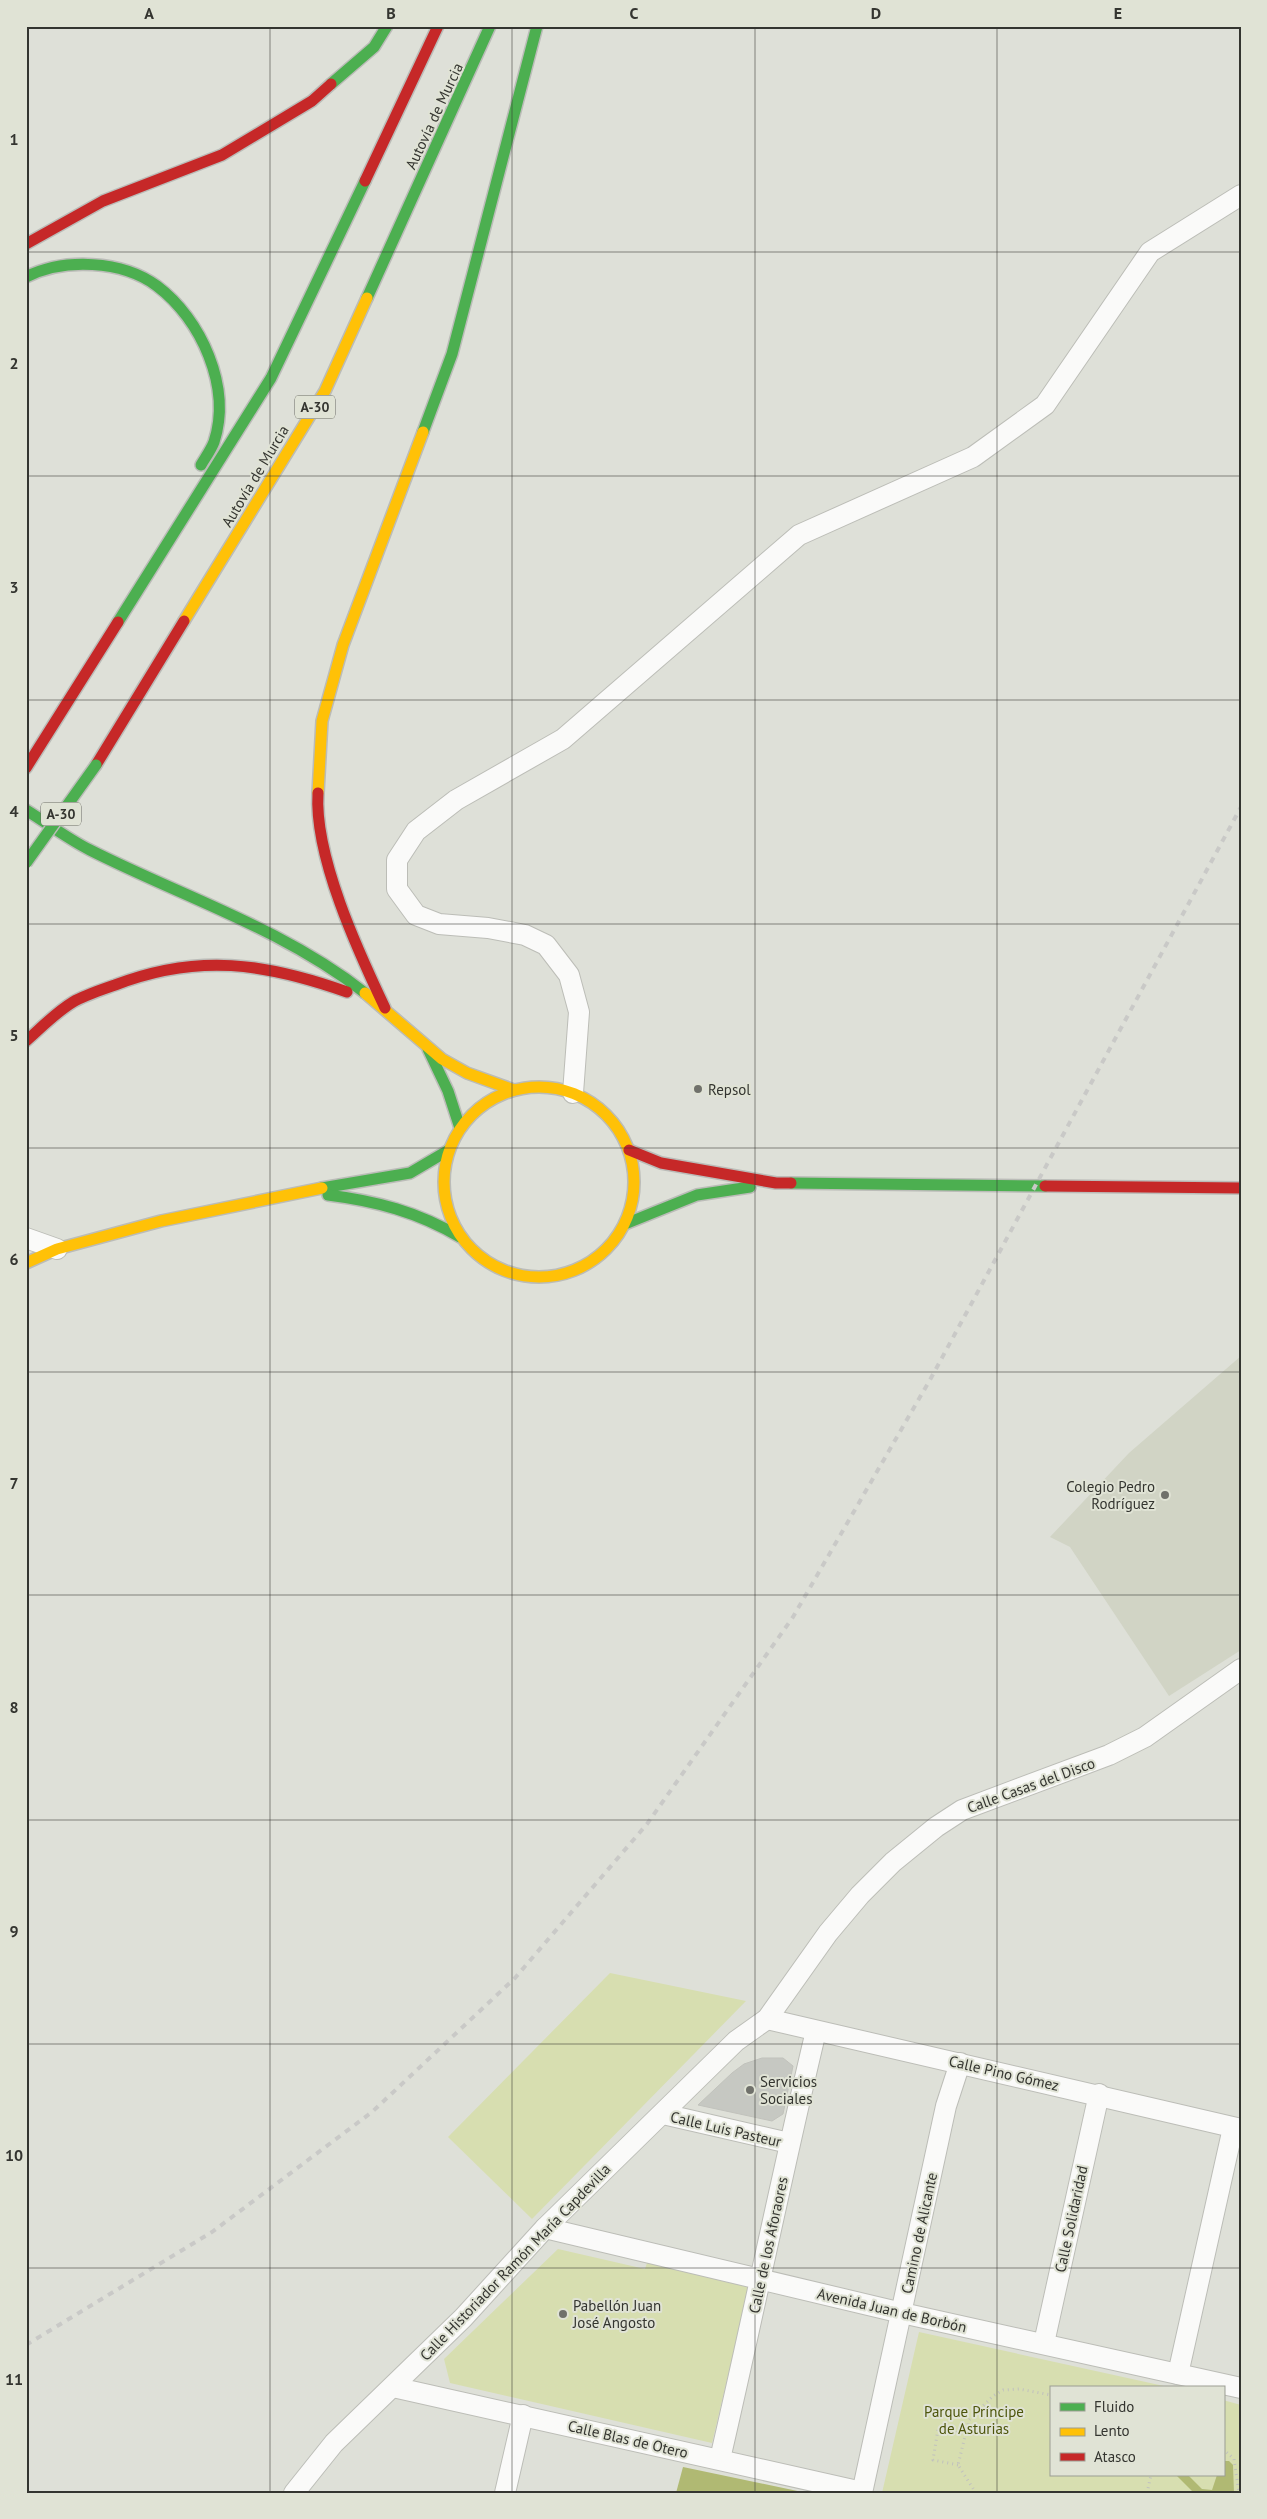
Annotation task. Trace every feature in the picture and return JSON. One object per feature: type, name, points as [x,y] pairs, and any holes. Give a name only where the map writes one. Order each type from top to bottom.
[{"type":"main road","points":[[26,244],[102,201],[222,155],[312,101],[374,47],[387,26]]},
{"type":"main road","points":[[26,768],[271,378],[438,26]]},
{"type":"main road","name":"Autovía de Murcia","points":[[26,863],[96,765],[325,391],[490,26]]},
{"type":"main road","points":[[385,1008],[355,944],[324,851],[317,801],[322,721],[343,645],[452,354],[537,26]]},
{"type":"main road","points":[[26,277],[41,268],[87,263],[125,271],[156,285],[184,309],[209,352],[219,402],[214,442],[78,687]]},
{"type":"main road","points":[[26,810],[89,850],[222,909],[285,940],[350,980],[385,1008],[427,1048],[467,1073],[514,1090]]},
{"type":"main road","points":[[26,1041],[70,1004],[115,984],[157,970],[199,964],[241,963],[284,971],[316,980],[385,1008]]},
{"type":"main road","points":[[427,1048],[448,1091],[460,1128]]},
{"type":"main road","points":[[295,1192],[365,1200],[406,1210],[436,1221],[460,1237],[480,1257],[504,1272],[532,1278],[560,1276],[586,1265],[608,1248],[625,1224],[633,1200],[634,1175],[629,1150],[616,1126],[597,1106],[573,1093],[544,1087],[514,1090],[494,1098],[475,1111],[460,1128],[449,1150],[443,1180],[447,1210],[460,1237]]},
{"type":"main road","points":[[26,1263],[58,1249],[161,1221],[295,1192],[410,1173],[449,1150]]},
{"type":"main road","points":[[629,1150],[661,1163],[776,1183],[1241,1188]]},
{"type":"main road","points":[[625,1224],[697,1196],[776,1183]]},
{"type":"street","points":[[573,1093],[579,1012],[569,975],[546,946],[525,935],[488,928],[439,924],[416,915],[397,889],[397,860],[416,831],[456,800],[563,739],[799,535],[973,457],[1045,405],[1150,252],[1241,195]]},
{"type":"street","points":[[26,1238],[58,1249]]},
{"type":"street","name":"Calle Casas del Disco","points":[[767,2019],[828,1933],[860,1895],[893,1862],[936,1827],[962,1810],[1109,1755],[1145,1737],[1241,1669]]},
{"type":"street","name":"Calle Pino Gómez","points":[[767,2019],[1098,2094],[1237,2128]]},
{"type":"street","name":"Calle Historiador Ramón María Capdevilla","points":[[294,2493],[334,2444],[463,2318],[544,2228],[736,2042],[767,2019]]},
{"type":"street","name":"Calle de los Aforaores","points":[[720,2459],[762,2280],[789,2143],[816,2031]]},
{"type":"street","name":"Camino de Alicante","points":[[862,2492],[946,2106],[960,2063]]},
{"type":"street","name":"Calle Solidaridad","points":[[1044,2343],[1098,2094]]},
{"type":"street","name":"Calle Luis Pasteur","points":[[663,2114],[789,2143]]},
{"type":"street","points":[[1178,2374],[1237,2128]]},
{"type":"street","name":"Avenida Juan de Borbón","points":[[544,2228],[902,2313],[1241,2388]]},
{"type":"street","name":"Calle Blas de Otero","points":[[393,2386],[862,2492]]},
{"type":"street","points":[[505,2493],[523,2415]]},
{"type":"path","points":[[958,2465],[969,2420],[993,2396],[1003,2390],[1019,2389],[1050,2395]]},
{"type":"path","points":[[966,2434],[938,2429],[933,2460],[958,2465],[976,2493]]},
{"type":"path","points":[[1224,2450],[1234,2459],[1239,2493]]},
{"type":"path","points":[[1147,2493],[1151,2476]]},
{"type":"shaded area","name":"Colegio Pedro Rodríguez","points":[[1241,1356],[1241,1650],[1169,1696],[1070,1547],[1050,1537],[1129,1453]]},
{"type":"shaded area","points":[[1224,2461],[1229,2461],[1233,2465],[1234,2493],[1194,2493],[1177,2476],[1189,2476],[1202,2489],[1212,2490],[1217,2476],[1224,2476]]},
{"type":"shaded area","points":[[683,2467],[807,2493],[676,2493]]},
{"type":"green space","points":[[610,1973],[746,2001],[532,2219],[448,2137]]},
{"type":"green space","points":[[558,2249],[645,2269],[647,2263],[749,2287],[712,2443],[450,2383],[444,2359]]},
{"type":"green space","name":"Parque Príncipe de Asturias","points":[[919,2332],[1164,2386],[1050,2386],[1050,2476],[1224,2476],[1224,2400],[1241,2405],[1241,2493],[882,2493]]},
{"type":"building","name":"Servicios Sociales","points":[[762,2058],[783,2058],[793,2066],[783,2114],[772,2121],[698,2105],[744,2064]]},
{"type":"railway","points":[[26,2345],[212,2232],[372,2112],[515,1978],[647,1824],[793,1617],[931,1378],[1241,807]]},
{"type":"traffic: fast","points":[[331,84],[374,47],[387,26]]},
{"type":"traffic: fast","points":[[367,298],[490,26]]},
{"type":"traffic: fast","points":[[423,432],[452,354],[537,26]]},
{"type":"traffic: fast","points":[[118,622],[271,378],[365,181]]},
{"type":"traffic: fast","points":[[26,277],[58,267],[75,265],[110,267],[143,277],[173,300],[199,335],[209,356],[219,399],[219,421],[214,442],[201,465]]},
{"type":"traffic: fast","points":[[26,863],[96,765]]},
{"type":"traffic: fast","points":[[26,810],[90,850],[231,915],[300,950],[333,970],[365,993]]},
{"type":"traffic: fast","points":[[428,1049],[448,1091],[460,1128]]},
{"type":"traffic: fast","points":[[322,1188],[410,1173],[449,1150]]},
{"type":"traffic: fast","points":[[791,1183],[1045,1186]]},
{"type":"traffic: fast","points":[[625,1224],[697,1195],[750,1187]]},
{"type":"traffic: fast","points":[[328,1195],[380,1204],[412,1214],[460,1237]]},
{"type":"traffic: slow","points":[[184,621],[325,391],[367,298]]},
{"type":"traffic: slow","points":[[318,793],[322,721],[343,645],[423,432]]},
{"type":"traffic: slow","points":[[365,993],[442,1059],[467,1073],[514,1090]]},
{"type":"traffic: slow","points":[[530,1087],[548,1087],[567,1091],[584,1098],[606,1115],[618,1129],[627,1146],[634,1173],[634,1182],[634,1191],[627,1218],[618,1235],[606,1249],[584,1266],[567,1273],[548,1277],[530,1277],[511,1273],[494,1266],[472,1249],[460,1235],[448,1210],[444,1191],[444,1173],[448,1154],[455,1137],[472,1115],[486,1103],[511,1091],[530,1087]]},
{"type":"traffic: slow","points":[[26,1263],[57,1249],[161,1221],[322,1188]]},
{"type":"traffic: jam","points":[[365,181],[438,26]]},
{"type":"traffic: jam","points":[[26,244],[103,201],[222,155],[312,101],[331,84]]},
{"type":"traffic: jam","points":[[96,765],[184,621]]},
{"type":"traffic: jam","points":[[26,768],[118,622]]},
{"type":"traffic: jam","points":[[318,793],[319,818],[330,874],[351,932],[385,1008]]},
{"type":"traffic: jam","points":[[26,1041],[60,1011],[78,999],[145,975],[175,969],[203,966],[259,969],[288,974],[347,992]]},
{"type":"traffic: jam","points":[[629,1150],[661,1163],[776,1183],[791,1183]]},
{"type":"traffic: jam","points":[[1045,1186],[1241,1188]]},
{"type":"place","name":"Repsol","points":[[698,1089]]},
{"type":"place","name":"Colegio Pedro Rodríguez","points":[[1165,1495]]},
{"type":"place","name":"Servicios Sociales","points":[[750,2090]]},
{"type":"place","name":"Pabellón Juan José Angosto","points":[[563,2314]]}]
